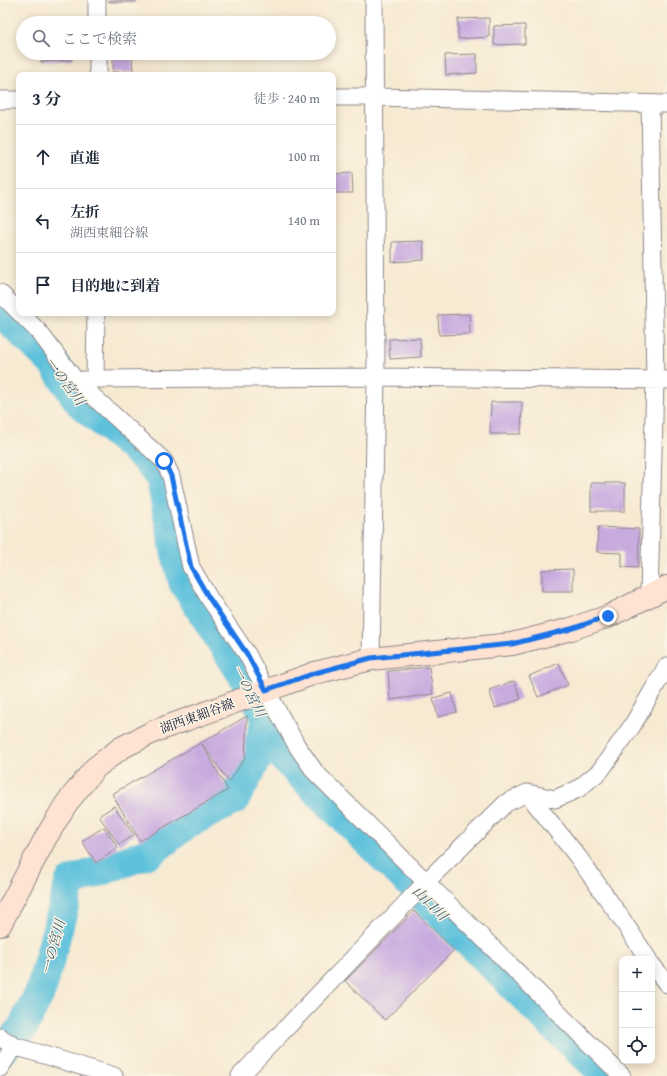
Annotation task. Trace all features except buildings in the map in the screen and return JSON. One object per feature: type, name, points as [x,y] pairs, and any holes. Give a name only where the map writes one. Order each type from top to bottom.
[{"type":"main road","name":"湖西東細谷線","points":[[0,925],[46,838],[66,804],[95,768],[121,748],[155,731],[315,673],[371,658],[512,644],[571,629],[608,616],[658,591]]},
{"type":"street","points":[[97,0],[98,16]]},
{"type":"street","points":[[371,658],[376,377],[374,0]]},
{"type":"street","points":[[98,60],[98,72]]},
{"type":"street","points":[[336,97],[659,104],[661,380],[658,591]]},
{"type":"street","points":[[0,100],[16,100]]},
{"type":"street","points":[[0,293],[16,308]]},
{"type":"street","points":[[24,316],[39,332],[76,380],[164,461],[171,476],[191,567],[209,598],[247,654],[258,693],[315,772],[622,1076]]},
{"type":"street","points":[[95,379],[96,316]]},
{"type":"street","points":[[76,380],[376,377],[661,380]]},
{"type":"street","points":[[240,1076],[426,882],[506,803],[527,793],[555,799],[578,789],[600,771],[632,726],[667,666]]},
{"type":"street","points":[[527,793],[578,857],[646,956]]},
{"type":"street","points":[[655,969],[667,984]]},
{"type":"street","points":[[0,1068],[7,1042],[114,1076]]},
{"type":"waterway","name":"一の宮川","points":[[0,311],[54,364],[80,403],[145,458],[161,478],[184,583],[243,675],[263,711],[266,721],[285,759],[561,1033],[607,1076]]},
{"type":"waterway","name":"一の宮川","points":[[0,1052],[22,1029],[41,990],[70,882],[151,852],[186,824],[234,800],[257,758],[266,721]]},
{"type":"route","points":[[164,461],[171,476],[191,567],[209,598],[247,654],[266,690],[315,673],[371,658],[512,644],[571,629],[608,616]]},
{"type":"water label","name":"山口川","points":[[430,903]]}]
